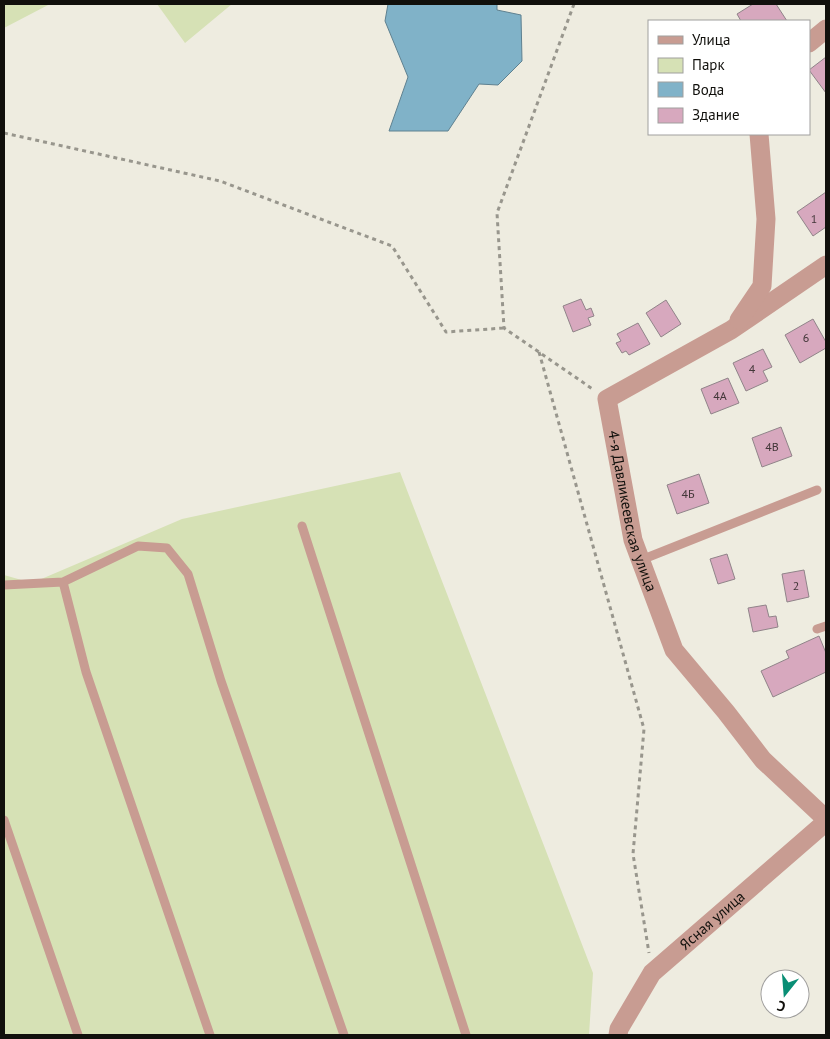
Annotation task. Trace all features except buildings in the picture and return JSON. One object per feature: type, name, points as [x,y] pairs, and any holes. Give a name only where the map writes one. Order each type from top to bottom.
[{"type":"street","points":[[810,42],[826,29]]},
{"type":"street","points":[[731,330],[762,286],[766,219],[759,135]]},
{"type":"street","points":[[607,399],[731,330],[826,265]]},
{"type":"street","name":"4-я Давликеевская улица","points":[[607,399],[633,540],[674,650],[763,760],[826,820]]},
{"type":"street","name":"Ясная улица","points":[[618,1035],[618,1029],[652,973],[826,820]]},
{"type":"lane","points":[[641,560],[817,490]]},
{"type":"lane","points":[[302,526],[466,1035]]},
{"type":"lane","points":[[4,585],[63,582],[138,546],[167,548],[188,574],[222,681],[344,1035]]},
{"type":"lane","points":[[63,582],[86,672],[210,1035]]},
{"type":"lane","points":[[816,629],[826,626]]},
{"type":"lane","points":[[4,820],[78,1035]]},
{"type":"path","points":[[504,328],[497,214],[574,4]]},
{"type":"path","points":[[4,133],[220,181],[392,246],[446,332],[504,328],[607,399]]},
{"type":"path","points":[[539,352],[644,729],[633,854],[652,973]]},
{"type":"green space","points":[[4,4],[50,4],[4,28]]},
{"type":"green space","points":[[157,4],[232,4],[185,43]]},
{"type":"green space","points":[[400,472],[593,973],[589,1035],[4,1035],[4,575],[32,583],[182,519]]},
{"type":"water","points":[[388,4],[497,4],[497,10],[521,15],[522,61],[498,85],[479,84],[448,131],[389,131],[408,77],[385,21]]}]
